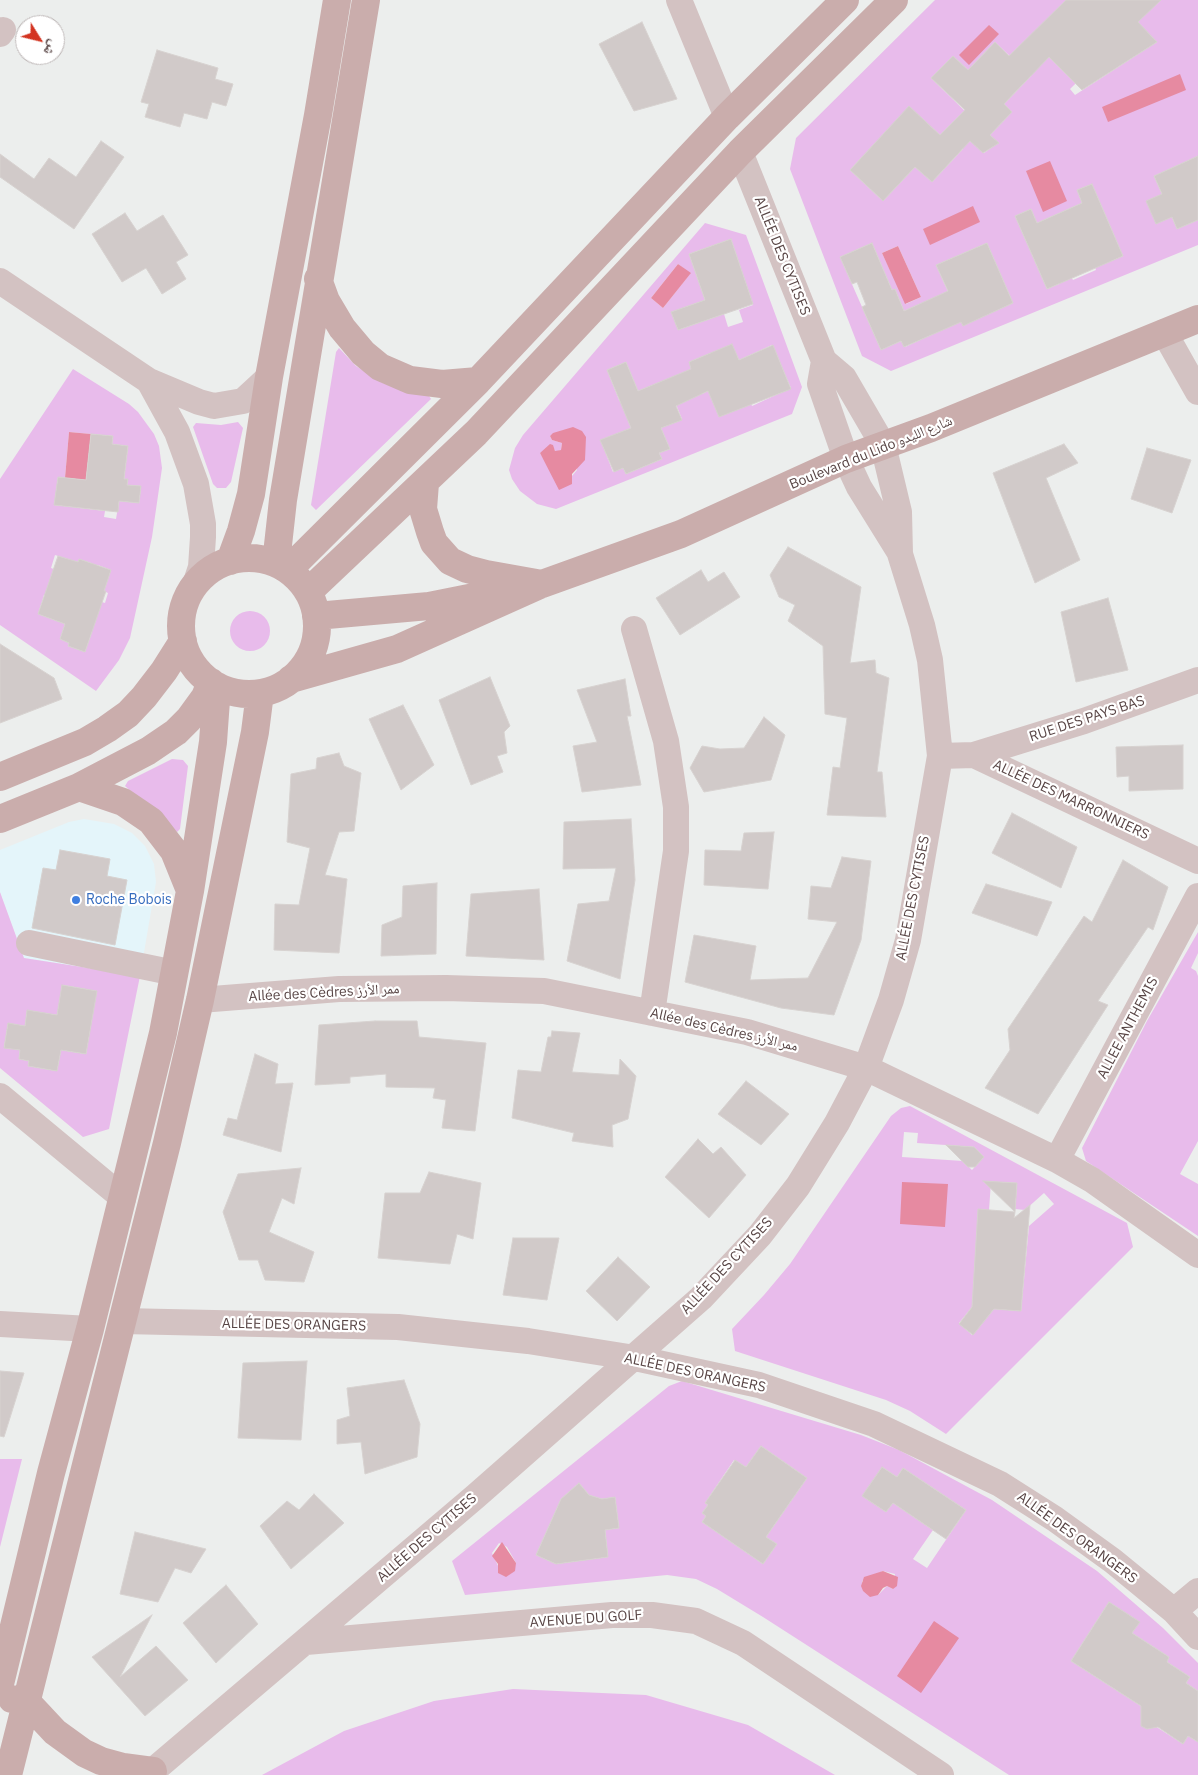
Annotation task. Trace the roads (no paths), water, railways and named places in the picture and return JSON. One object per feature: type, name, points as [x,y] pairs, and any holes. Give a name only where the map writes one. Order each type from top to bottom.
[{"type":"main road","points":[[230,561],[241,531],[251,494],[269,377],[318,115],[337,0]]},
{"type":"main road","points":[[282,567],[283,500],[318,279],[366,0]]},
{"type":"main road","points":[[282,567],[478,381],[728,117],[845,0]]},
{"type":"main road","points":[[312,604],[425,483],[532,377],[740,152],[894,0]]},
{"type":"main road","points":[[318,279],[326,301],[342,328],[362,353],[380,367],[410,380],[442,384],[478,381]]},
{"type":"main road","name":"Boulevard du Lido شارع الليدو","points":[[291,679],[396,649],[542,584],[681,534],[846,460],[931,428],[1198,319]]},
{"type":"main road","points":[[425,483],[423,509],[430,532],[434,542],[450,562],[486,574],[542,584]]},
{"type":"main road","points":[[253,558],[282,567],[299,580],[312,604],[317,634],[312,652],[304,667],[277,688],[260,693],[238,693],[214,684],[196,669],[183,641],[181,622],[186,602],[195,585],[210,570],[230,561],[253,558]]},
{"type":"main road","name":"Boulevard du Lido شارع الليدو","points":[[312,604],[429,606],[542,584]]},
{"type":"main road","points":[[0,777],[85,742],[128,714],[164,672],[183,641]]},
{"type":"main road","points":[[0,820],[79,787],[148,751],[176,732],[198,708],[214,684]]},
{"type":"main road","points":[[0,1684],[51,1473],[90,1329],[163,1033],[190,891],[213,742],[214,684]]},
{"type":"main road","points":[[8,1775],[13,1699],[122,1321],[167,1143],[200,1000],[253,740],[260,693]]},
{"type":"main road","points":[[79,787],[123,802],[151,821],[174,851],[190,891]]},
{"type":"main road","points":[[13,1699],[84,1753],[101,1761],[150,1773]]},
{"type":"street","points":[[679,0],[728,117]]},
{"type":"street","name":"ALLÉE DES CYTISES","points":[[740,152],[824,361],[844,378],[883,445],[900,512],[900,554]]},
{"type":"street","points":[[0,280],[149,381],[199,402],[214,406],[243,401],[269,377]]},
{"type":"street","points":[[1164,332],[1198,392]]},
{"type":"street","name":"ALLÉE DES CYTISES","points":[[150,1773],[306,1642],[635,1358],[701,1298],[760,1235],[798,1186],[837,1124],[866,1068],[891,1000],[908,940],[940,756],[930,660],[922,624],[900,554],[858,487],[846,460],[820,384],[824,361]]},
{"type":"street","points":[[149,381],[177,432],[196,484],[203,524],[203,536],[201,567],[195,585]]},
{"type":"street","points":[[634,629],[666,741],[676,807],[676,850],[652,1013]]},
{"type":"street","name":"RUE DES PAYS BAS","points":[[974,755],[1084,721],[1198,680]]},
{"type":"street","name":"ALLÉE DES MARRONNIERS","points":[[940,756],[974,755],[1198,861]]},
{"type":"street","name":"ALLEE ANTHEMIS","points":[[1057,1160],[1198,896]]},
{"type":"street","points":[[29,944],[175,973]]},
{"type":"street","name":"Allée des Cèdres ممر الأرز","points":[[200,1000],[339,989],[446,988],[544,991],[747,1032],[866,1068],[1057,1160],[1092,1180],[1198,1255]]},
{"type":"street","points":[[0,1096],[123,1198]]},
{"type":"street","name":"ALLÉE DES ORANGERS","points":[[122,1321],[398,1327],[528,1341],[635,1358],[768,1388],[874,1424],[1000,1484],[1055,1518],[1174,1611],[1198,1637]]},
{"type":"street","points":[[0,1324],[90,1329]]},
{"type":"street","points":[[1174,1611],[1198,1591]]},
{"type":"street","name":"AVENUE DU GOLF","points":[[306,1642],[612,1614],[652,1615],[696,1620],[759,1653],[941,1775]]},
{"type":"place","name":"Roche Bobois","points":[[76,900]]}]
